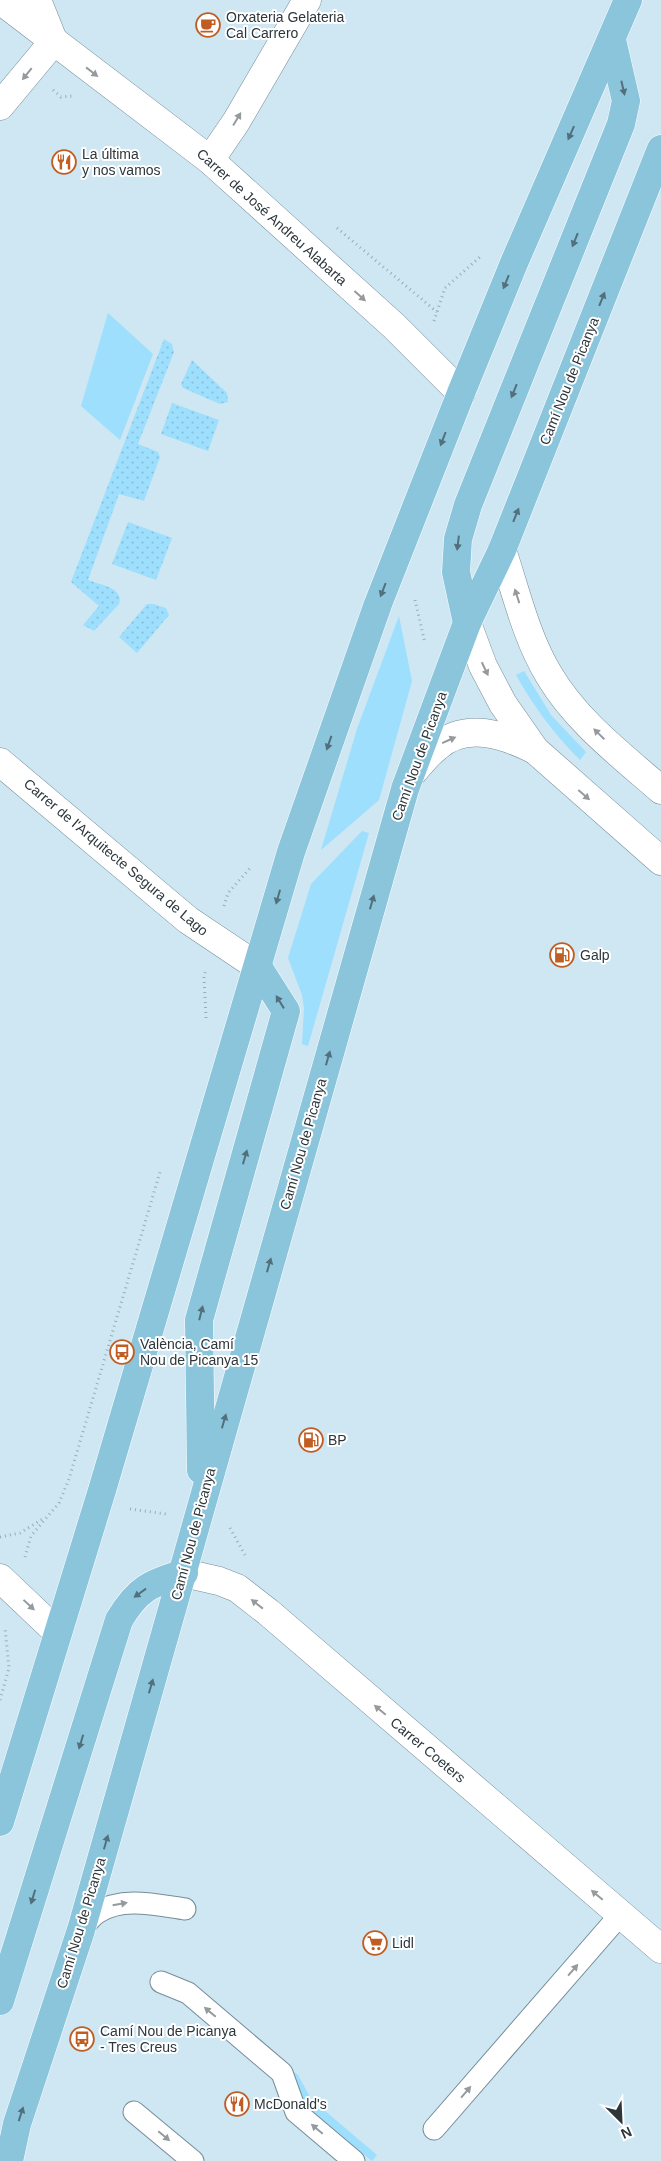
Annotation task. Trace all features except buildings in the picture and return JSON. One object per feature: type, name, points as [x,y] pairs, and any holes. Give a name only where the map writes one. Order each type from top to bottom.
[{"type":"main road","points":[[0,1822],[97,1504],[291,852],[378,604],[461,393],[514,263],[628,0]]},
{"type":"main road","points":[[467,623],[456,572],[458,539],[468,505],[621,124],[626,101],[612,40]]},
{"type":"main road","name":"Camí Nou de Picanya","points":[[9,2161],[17,2124],[81,1930],[184,1572],[199,1510],[390,838],[467,623],[502,550],[661,150]]},
{"type":"main road","points":[[199,1510],[199,1320],[286,1011],[258,967]]},
{"type":"main road","points":[[0,2001],[119,1620],[131,1600],[154,1583],[184,1572]]},
{"type":"street","name":"Carrer de José Andreu Alabarta","points":[[0,0],[210,160],[394,326],[461,393]]},
{"type":"street","points":[[0,106],[54,41],[37,0]]},
{"type":"street","points":[[210,160],[236,122],[307,0]]},
{"type":"street","points":[[502,550],[529,633],[549,675],[574,711],[661,790]]},
{"type":"street","points":[[467,623],[483,666],[503,704],[535,750],[661,861]]},
{"type":"street","points":[[413,772],[438,746],[464,734],[481,732],[500,736],[535,750]]},
{"type":"street","name":"Carrer de l'Arquitecte Segura de Lago","points":[[0,762],[188,920],[258,967]]},
{"type":"street","points":[[11,1571],[58,1632]]},
{"type":"street","name":"Carrer Coeters","points":[[184,1572],[237,1588],[268,1612],[661,1949]]},
{"type":"lane","points":[[81,1930],[96,1914],[109,1906],[129,1903],[185,1909]]},
{"type":"lane","points":[[434,2129],[620,1915]]},
{"type":"lane","points":[[161,1982],[188,1993],[282,2073],[296,2112],[354,2161]]},
{"type":"lane","points":[[134,2112],[193,2161]]},
{"type":"path","points":[[435,320],[445,288],[481,256]]},
{"type":"path","points":[[403,282],[437,312]]},
{"type":"path","points":[[204,1025],[207,1003],[204,977],[208,965]]},
{"type":"path","points":[[11,1571],[31,1536],[59,1503],[69,1479],[161,1168]]},
{"type":"path","points":[[0,1537],[20,1533],[35,1526],[59,1503],[69,1500],[97,1504],[199,1510],[228,1526]]},
{"type":"path","points":[[0,1700],[9,1668],[5,1625]]},
{"type":"shaded area","points":[[108,313],[153,354],[120,440],[81,406]]},
{"type":"shaded area","points":[[164,339],[172,344],[174,352],[138,444],[158,452],[160,457],[144,501],[119,494],[88,580],[115,590],[120,598],[119,604],[94,631],[83,625],[99,606],[71,582]]},
{"type":"shaded area","points":[[192,360],[227,393],[228,402],[220,404],[183,388],[181,384]]},
{"type":"shaded area","points":[[172,403],[219,420],[208,451],[161,434]]},
{"type":"shaded area","points":[[128,522],[172,538],[156,580],[112,564]]},
{"type":"shaded area","points":[[147,604],[166,608],[169,615],[137,653],[119,637]]},
{"type":"shaded area","points":[[399,616],[412,681],[379,800],[321,850],[357,729]]},
{"type":"shaded area","points":[[524,671],[551,715],[586,752],[580,760],[553,730],[530,698],[516,675]]},
{"type":"shaded area","points":[[362,831],[369,833],[308,1046],[302,1044],[304,1008],[302,995],[288,958],[311,884]]},
{"type":"shaded area","points":[[285,2065],[298,2075],[311,2099],[377,2155],[372,2161],[303,2104]]},
{"type":"place","name":"Orxateria Gelateria Cal Carrero","points":[[208,25]]},
{"type":"place","name":"La última y nos vamos","points":[[64,162]]},
{"type":"place","name":"Galp","points":[[562,955]]},
{"type":"place","name":"València, Camí Nou de Picanya 15","points":[[122,1352]]},
{"type":"place","name":"BP","points":[[311,1440]]},
{"type":"place","name":"Lidl","points":[[375,1943]]},
{"type":"place","name":"Camí Nou de Picanya - Tres Creus","points":[[82,2039]]},
{"type":"place","name":"McDonald's","points":[[237,2104]]}]
